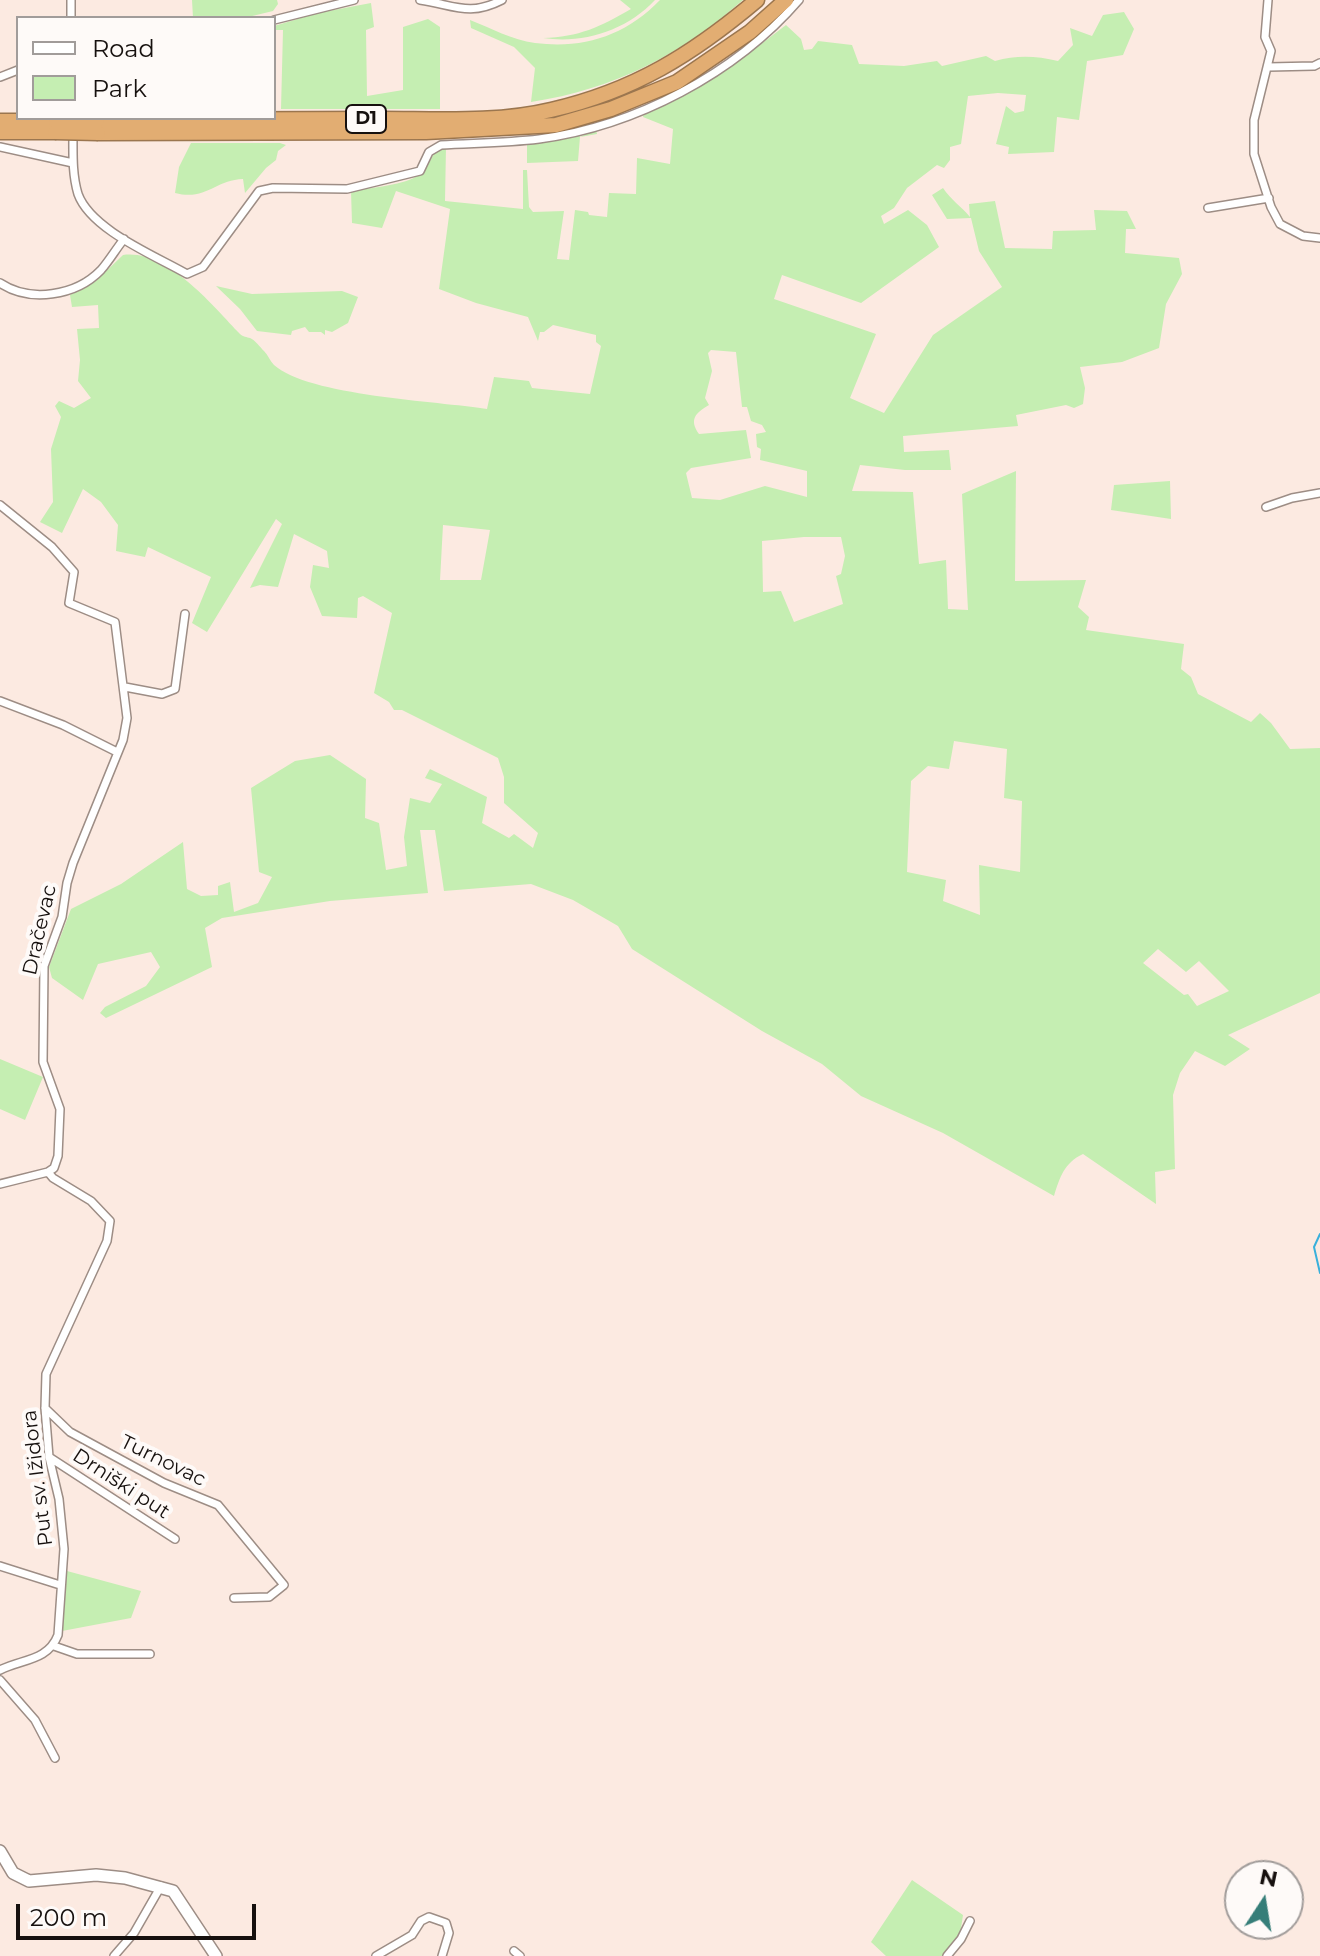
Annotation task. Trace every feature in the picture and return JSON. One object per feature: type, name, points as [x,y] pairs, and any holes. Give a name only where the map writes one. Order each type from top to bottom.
[{"type":"highway","name":"D1","points":[[0,121],[98,126],[446,119],[549,111],[630,83],[689,53],[757,0]]},
{"type":"highway","name":"D1","points":[[98,126],[261,133],[426,132],[556,125],[622,105],[677,82],[750,32],[786,0]]},
{"type":"highway","name":"D1","points":[[0,132],[55,126]]},
{"type":"highway","points":[[379,143],[384,140],[414,139],[426,132]]},
{"type":"highway","points":[[261,133],[269,138],[294,143]]},
{"type":"street","points":[[276,20],[354,0]]},
{"type":"street","points":[[420,0],[457,9],[481,10],[502,0]]},
{"type":"street","points":[[72,120],[73,163],[78,194],[87,211],[124,239],[187,274],[203,267],[259,191],[273,188],[347,189],[420,171],[429,152],[441,145],[539,139],[592,127],[647,108],[738,57],[799,0]]},
{"type":"street","points":[[1268,0],[1265,37],[1271,51],[1254,120],[1254,154],[1280,224],[1303,236],[1320,238]]},
{"type":"street","points":[[1269,67],[1314,66],[1320,63]]},
{"type":"street","points":[[0,147],[73,163]]},
{"type":"street","points":[[1208,208],[1269,198]]},
{"type":"street","points":[[0,283],[34,294],[57,294],[81,285],[101,270],[124,239]]},
{"type":"street","points":[[1266,507],[1320,493]]},
{"type":"street","name":"Dračevac","points":[[0,505],[52,547],[74,572],[69,603],[115,622],[125,687],[127,718],[123,740],[73,863],[62,917],[44,966],[43,1062],[60,1109],[58,1156],[51,1170]]},
{"type":"street","points":[[125,687],[162,694],[175,689],[185,614]]},
{"type":"street","points":[[0,701],[63,725],[117,752]]},
{"type":"street","points":[[0,1184],[51,1170]]},
{"type":"street","name":"Put sv. Ižidora","points":[[51,1170],[53,1178],[91,1201],[110,1221],[107,1241],[46,1374],[49,1457],[59,1499],[64,1549],[58,1635],[54,1646]]},
{"type":"street","name":"Turnovac","points":[[45,1408],[70,1432],[164,1483],[218,1505],[284,1585],[269,1597],[234,1598]]},
{"type":"street","name":"Drniški put","points":[[49,1457],[175,1539]]},
{"type":"street","name":"Put sv. Ižidora","points":[[0,1566],[60,1585]]},
{"type":"street","points":[[0,1670],[45,1654],[54,1646],[77,1654],[150,1654]]},
{"type":"street","points":[[0,1680],[35,1720],[55,1758]]},
{"type":"street","points":[[0,1851],[13,1873],[29,1881],[96,1875],[125,1878],[173,1891],[216,1956]]},
{"type":"street","points":[[114,1956],[134,1933],[161,1886]]},
{"type":"street","points":[[376,1956],[412,1935],[421,1921],[429,1917],[446,1923],[449,1933],[442,1956]]},
{"type":"street","points":[[947,1956],[970,1921]]},
{"type":"green space","points":[[192,0],[277,0],[278,4],[273,11],[252,16],[193,16]]},
{"type":"green space","points":[[620,0],[655,0],[631,20],[603,33],[573,39],[543,38],[589,30],[631,9]]},
{"type":"green space","points":[[660,0],[743,0],[695,37],[645,67],[591,88],[531,102],[535,68],[514,47],[471,28],[470,20],[526,41],[553,44],[587,42],[633,23]]},
{"type":"green space","points":[[371,3],[374,27],[366,30],[367,96],[403,90],[403,27],[428,19],[440,27],[440,109],[281,109],[283,30],[276,30],[276,25],[318,13]]},
{"type":"green space","points":[[1124,12],[1134,29],[1123,55],[1087,61],[1079,120],[1057,117],[1054,152],[1008,154],[1009,147],[996,144],[1006,106],[1015,113],[1024,111],[1026,95],[998,93],[968,96],[961,144],[950,147],[950,160],[944,168],[937,165],[907,188],[894,208],[881,216],[884,224],[908,210],[927,225],[939,247],[861,303],[782,275],[774,299],[876,334],[850,398],[884,413],[933,335],[1002,287],[979,251],[971,218],[947,219],[932,195],[943,188],[970,217],[969,204],[995,201],[1005,248],[1052,249],[1053,231],[1096,230],[1094,210],[1127,211],[1136,229],[1126,229],[1125,253],[1179,258],[1182,274],[1166,304],[1159,348],[1122,362],[1080,367],[1085,388],[1083,404],[1074,408],[1066,405],[1016,415],[1018,426],[903,436],[904,452],[949,450],[951,470],[905,470],[860,465],[852,491],[913,492],[919,564],[946,560],[948,609],[968,610],[962,494],[1016,471],[1015,581],[1086,580],[1078,607],[1089,617],[1086,630],[1184,644],[1181,669],[1191,677],[1198,694],[1251,722],[1260,713],[1290,749],[1320,748],[1320,993],[1228,1035],[1250,1049],[1225,1066],[1195,1051],[1180,1073],[1173,1095],[1175,1169],[1155,1172],[1156,1204],[1083,1154],[1067,1166],[1054,1196],[943,1133],[861,1096],[822,1064],[762,1031],[632,949],[618,926],[573,900],[531,884],[444,891],[435,830],[420,830],[428,893],[330,901],[222,918],[205,928],[212,967],[106,1018],[100,1013],[105,1007],[146,986],[160,967],[151,952],[98,964],[83,1000],[52,978],[49,967],[71,909],[121,884],[183,842],[187,889],[201,896],[218,895],[218,886],[230,882],[234,912],[258,903],[272,877],[259,872],[251,788],[295,761],[330,755],[366,779],[365,818],[379,823],[386,870],[407,866],[404,837],[410,798],[430,803],[442,784],[425,778],[430,769],[487,797],[482,823],[509,838],[514,834],[533,848],[538,833],[504,803],[504,777],[498,758],[402,710],[394,710],[389,702],[374,693],[392,613],[363,596],[358,598],[357,618],[322,616],[310,587],[313,565],[329,568],[327,551],[294,534],[278,587],[260,585],[250,588],[282,524],[276,519],[207,632],[192,623],[211,577],[148,547],[145,557],[116,551],[118,525],[101,502],[83,489],[62,533],[40,522],[53,502],[51,449],[61,417],[55,406],[59,401],[74,408],[91,398],[78,381],[80,360],[77,329],[99,328],[98,305],[72,307],[70,295],[96,281],[123,255],[140,256],[156,261],[188,282],[240,334],[256,342],[274,365],[315,384],[375,396],[487,409],[494,377],[529,381],[532,388],[590,394],[601,346],[596,342],[596,335],[553,325],[540,332],[538,341],[528,317],[439,289],[450,209],[396,191],[382,228],[352,223],[351,191],[414,178],[424,170],[436,152],[446,147],[445,201],[523,209],[523,170],[527,170],[529,207],[533,212],[564,211],[557,259],[569,260],[575,210],[607,217],[609,193],[636,194],[637,158],[670,164],[673,129],[643,117],[644,113],[684,95],[735,64],[786,25],[801,39],[804,50],[812,49],[818,41],[852,45],[859,64],[904,66],[937,61],[942,66],[986,56],[995,61],[1026,57],[1058,61],[1073,45],[1070,28],[1092,36],[1103,15]],"holes":[[[711,350],[736,352],[742,407],[747,407],[751,421],[762,425],[766,432],[756,434],[757,447],[761,449],[760,460],[807,471],[807,497],[765,486],[720,500],[692,498],[686,473],[691,468],[751,458],[746,430],[699,434],[694,425],[695,417],[709,405],[705,398],[712,371],[708,353]],[[443,525],[490,530],[481,580],[440,580]],[[841,537],[845,556],[841,574],[836,576],[843,604],[794,622],[781,591],[763,592],[762,541]],[[954,741],[1007,749],[1004,798],[1022,801],[1020,872],[979,865],[980,915],[943,901],[946,880],[907,872],[911,781],[928,766],[949,769]],[[1158,949],[1186,972],[1199,961],[1229,991],[1197,1006],[1188,994],[1184,995],[1143,963]]]},
{"type":"green space","points":[[596,129],[597,134],[580,137]]},
{"type":"green space","points":[[578,133],[578,161],[527,163],[527,142]]},
{"type":"green space","points":[[191,143],[286,145],[245,193],[243,179],[195,194],[175,193],[179,167]]},
{"type":"green space","points":[[216,286],[252,294],[342,291],[358,297],[348,323],[332,332],[325,330],[325,335],[309,332],[305,327],[292,331],[291,335],[257,331]]},
{"type":"green space","points":[[1170,481],[1171,519],[1111,510],[1114,485]]},
{"type":"green space","points":[[0,1059],[43,1077],[25,1120],[0,1109]]},
{"type":"green space","points":[[67,1571],[141,1591],[131,1618],[62,1631]]},
{"type":"green space","points":[[912,1880],[963,1915],[959,1941],[947,1956],[886,1956],[871,1942]]},
{"type":"waterway","points":[[1320,1234],[1314,1247],[1320,1273]]}]
